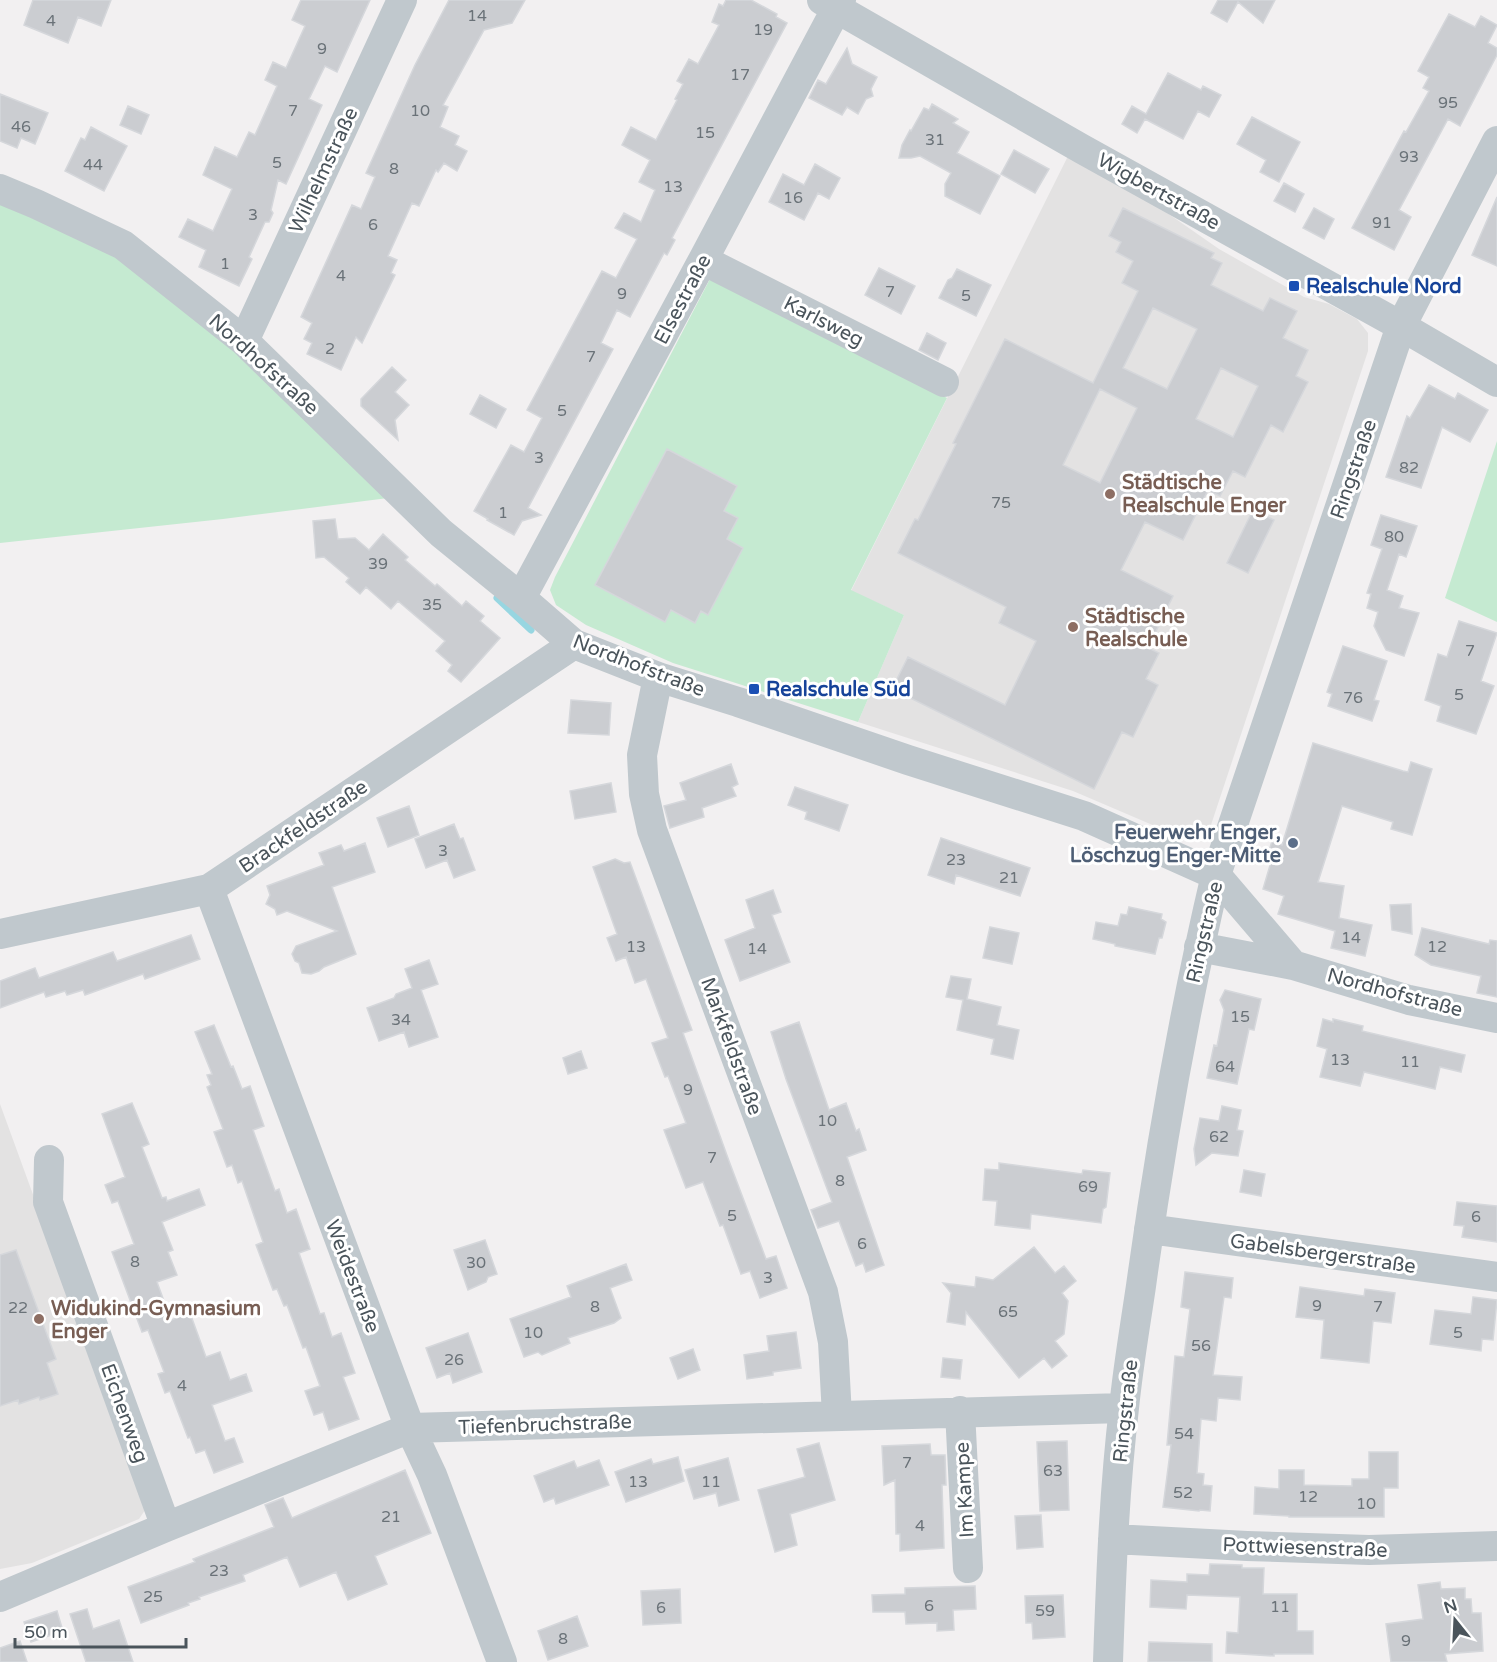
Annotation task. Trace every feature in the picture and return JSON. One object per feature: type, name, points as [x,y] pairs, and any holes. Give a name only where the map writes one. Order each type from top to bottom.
[{"type":"street","name":"Wilhelmstraße","points":[[244,341],[402,0]]},
{"type":"street","name":"Elsestraße","points":[[521,598],[703,260],[833,3]]},
{"type":"street","name":"Wigbertstraße","points":[[833,3],[1082,149],[1401,326],[1497,382]]},
{"type":"street","name":"Ringstraße","points":[[1108,1662],[1113,1539],[1124,1408],[1172,1085],[1199,947],[1216,875],[1401,326],[1497,141]]},
{"type":"street","name":"Nordhofstraße","points":[[0,189],[123,245],[244,341],[441,533],[574,644],[658,676],[1084,816],[1216,875],[1293,965]]},
{"type":"street","name":"Karlsweg","points":[[703,260],[944,382]]},
{"type":"street","name":"Brackfeldstraße","points":[[0,934],[208,889],[574,644]]},
{"type":"street","name":"Markfeldstraße","points":[[658,676],[642,755],[644,794],[652,830],[823,1292],[833,1342],[837,1416]]},
{"type":"street","name":"Weidestraße","points":[[208,889],[410,1428],[432,1475],[502,1662]]},
{"type":"street","name":"Nordhofstraße","points":[[1199,947],[1293,965],[1409,1000],[1497,1018]]},
{"type":"street","name":"Eichenweg","points":[[49,1160],[48,1202],[166,1527]]},
{"type":"street","name":"Gabelsbergerstraße","points":[[1149,1229],[1497,1277]]},
{"type":"street","name":"Tiefenbruchstraße","points":[[0,1597],[410,1428],[1124,1408]]},
{"type":"street","name":"Im Kampe","points":[[960,1411],[968,1568]]},
{"type":"street","name":"Pottwiesenstraße","points":[[1113,1539],[1369,1550],[1497,1546]]},
{"type":"shaded area","name":"Städtische Realschule Enger","points":[[1068,156],[1150,201],[1219,249],[1304,297],[1329,304],[1357,319],[1368,333],[1368,351],[1209,831],[1190,841],[1073,791],[858,722],[904,615],[851,591]]},
{"type":"shaded area","name":"Widukind-Gymnasium Enger","points":[[0,1104],[147,1507],[139,1519],[32,1563],[0,1569]]},
{"type":"green space","points":[[0,196],[107,250],[243,351],[396,497],[223,519],[0,543]]},
{"type":"green space","points":[[711,277],[947,398],[851,590],[904,615],[858,722],[673,663],[586,625],[556,605],[550,590]]},
{"type":"green space","points":[[1497,441],[1497,622],[1445,598]]},
{"type":"building","points":[[33,0],[111,0],[101,26],[78,17],[68,43],[24,25]]},
{"type":"building","points":[[301,0],[370,0],[337,72],[325,66],[309,99],[322,105],[286,184],[278,180],[271,210],[273,213],[269,222],[265,222],[249,257],[252,259],[239,286],[199,267],[206,250],[179,237],[188,219],[213,231],[232,189],[203,175],[215,147],[237,157],[249,132],[255,135],[277,86],[265,80],[273,62],[286,68],[305,26],[292,20]]},
{"type":"building","points":[[449,0],[525,0],[512,23],[484,30],[443,105],[448,107],[440,127],[459,136],[455,145],[467,151],[457,171],[444,163],[438,172],[436,170],[419,206],[412,203],[388,256],[397,260],[391,273],[395,275],[362,343],[356,337],[341,370],[307,354],[312,343],[304,339],[312,323],[301,317],[352,205],[361,209],[375,177],[366,173],[415,65]]},
{"type":"building","points":[[726,0],[751,0],[777,14],[776,17],[787,23],[672,238],[675,240],[667,255],[664,253],[630,317],[617,310],[601,343],[613,349],[528,508],[541,515],[522,521],[514,535],[474,511],[511,445],[524,452],[542,418],[527,410],[602,271],[616,278],[637,239],[615,228],[624,213],[641,222],[655,190],[639,182],[650,160],[622,145],[631,127],[656,140],[683,84],[677,81],[689,59],[698,64],[719,25],[712,22],[719,4],[723,6]]},
{"type":"building","points":[[1218,0],[1275,0],[1263,23],[1238,2],[1227,22],[1211,13]]},
{"type":"building","points":[[1449,14],[1475,27],[1481,16],[1497,25],[1488,43],[1497,48],[1497,55],[1460,126],[1448,119],[1399,210],[1411,217],[1394,250],[1352,228],[1404,131],[1406,132],[1429,91],[1423,88],[1429,77],[1418,71]]},
{"type":"building","points":[[847,48],[852,64],[877,77],[871,89],[873,96],[866,99],[858,114],[847,107],[842,115],[809,98],[818,80],[826,84]]},
{"type":"building","points":[[1168,73],[1201,90],[1203,86],[1221,95],[1209,117],[1198,111],[1183,139],[1145,119],[1137,133],[1122,124],[1132,106],[1146,114]]},
{"type":"building","points":[[0,94],[48,113],[35,144],[21,138],[17,148],[0,141]]},
{"type":"building","points":[[932,104],[958,119],[953,123],[969,132],[957,153],[1000,176],[980,214],[945,196],[945,184],[951,173],[920,156],[899,158],[902,145],[910,130],[924,108],[929,110]]},
{"type":"building","points":[[128,106],[149,115],[141,134],[120,125]]},
{"type":"building","points":[[1252,117],[1300,142],[1279,182],[1260,172],[1266,160],[1237,144]]},
{"type":"building","points":[[91,127],[127,146],[104,191],[65,171],[81,138],[85,140]]},
{"type":"building","points":[[1014,150],[1049,169],[1035,193],[1001,174]]},
{"type":"building","points":[[815,164],[840,178],[829,199],[818,193],[804,220],[769,202],[783,174],[804,185]]},
{"type":"building","points":[[1284,183],[1304,194],[1295,212],[1274,201]]},
{"type":"building","points":[[1497,197],[1497,266],[1472,255]]},
{"type":"building","points":[[1123,208],[1214,253],[1211,258],[1222,263],[1211,285],[1263,311],[1270,298],[1297,311],[1283,338],[1308,350],[1296,376],[1308,382],[1283,432],[1271,425],[1245,477],[1233,471],[1220,496],[1208,490],[1183,540],[1145,522],[1121,570],[1173,596],[1148,648],[1159,653],[1146,679],[1158,685],[1133,737],[1122,732],[1094,789],[892,689],[908,657],[1005,705],[1036,641],[999,623],[1006,607],[898,553],[915,519],[918,520],[956,444],[953,443],[1005,339],[1093,383],[1138,291],[1122,283],[1133,261],[1116,252],[1121,242],[1109,236]],"holes":[[[1153,308],[1197,329],[1167,389],[1123,368]],[[1221,368],[1258,386],[1233,437],[1196,419]],[[1100,389],[1137,408],[1100,483],[1063,465]]]},
{"type":"building","points":[[1314,208],[1334,219],[1324,239],[1303,228]]},
{"type":"building","points":[[879,268],[915,286],[901,314],[865,295]]},
{"type":"building","points":[[957,269],[991,285],[976,316],[939,298],[948,280],[952,278]]},
{"type":"building","points":[[927,333],[946,343],[938,360],[919,350]]},
{"type":"building","points":[[392,367],[406,380],[395,392],[409,405],[395,420],[398,440],[361,406],[361,399]]},
{"type":"building","points":[[1429,385],[1455,399],[1458,393],[1488,410],[1470,442],[1442,427],[1421,488],[1386,477],[1407,416],[1410,418]]},
{"type":"building","points":[[480,395],[506,409],[496,428],[470,414]]},
{"type":"building","points":[[667,449],[737,486],[724,511],[738,518],[727,539],[743,548],[708,615],[701,611],[695,623],[671,610],[665,622],[595,585]]},
{"type":"building","points":[[1253,510],[1274,520],[1248,573],[1227,563]]},
{"type":"building","points":[[1381,515],[1417,526],[1406,557],[1399,554],[1387,590],[1403,596],[1399,608],[1419,613],[1404,656],[1386,650],[1374,626],[1378,612],[1367,608],[1371,594],[1367,593],[1382,549],[1371,545]]},
{"type":"building","points":[[335,519],[338,539],[355,538],[369,550],[383,534],[408,557],[405,560],[435,586],[437,584],[462,606],[466,601],[484,616],[480,621],[500,638],[461,682],[448,671],[452,665],[436,651],[445,641],[398,601],[391,609],[366,587],[360,594],[346,582],[349,578],[324,557],[316,558],[313,521]]},
{"type":"building","points":[[1459,621],[1497,633],[1481,681],[1494,686],[1476,734],[1437,721],[1441,706],[1425,700],[1438,654],[1447,657]]},
{"type":"building","points":[[1343,646],[1387,661],[1374,700],[1379,701],[1372,721],[1328,706],[1332,694],[1327,692]]},
{"type":"building","points":[[571,700],[611,703],[609,735],[568,733]]},
{"type":"building","points":[[1313,743],[1403,771],[1408,772],[1411,762],[1432,769],[1412,835],[1391,829],[1393,822],[1342,806],[1318,882],[1344,886],[1339,918],[1372,925],[1365,956],[1331,948],[1335,931],[1278,914],[1284,896],[1263,889],[1271,862],[1266,861],[1272,841],[1282,845]]},
{"type":"building","points":[[731,764],[738,784],[732,787],[736,796],[702,808],[704,817],[670,828],[664,806],[686,800],[680,783]]},
{"type":"building","points":[[611,783],[616,812],[575,819],[570,791]]},
{"type":"building","points":[[795,787],[848,805],[839,831],[805,819],[807,812],[788,805]]},
{"type":"building","points":[[409,806],[419,835],[388,847],[377,818]]},
{"type":"building","points":[[454,824],[460,839],[463,838],[475,870],[454,878],[447,860],[426,868],[415,839]]},
{"type":"building","points":[[941,838],[1030,868],[1020,896],[956,875],[954,884],[928,875]]},
{"type":"building","points":[[365,843],[375,872],[332,887],[356,954],[311,974],[302,973],[299,963],[295,961],[292,954],[296,946],[337,931],[287,911],[277,915],[275,909],[266,904],[270,895],[267,886],[324,865],[319,853],[341,845],[344,851]]},
{"type":"building","points":[[615,859],[624,863],[630,862],[692,1030],[683,1033],[729,1161],[766,1259],[776,1256],[787,1288],[760,1298],[750,1271],[741,1274],[723,1225],[720,1226],[703,1182],[686,1188],[664,1130],[686,1123],[668,1076],[665,1077],[652,1043],[668,1038],[646,979],[635,983],[626,957],[616,961],[607,938],[617,934],[593,867]]},
{"type":"building","points":[[773,890],[781,912],[772,915],[790,962],[740,981],[725,940],[755,928],[746,900]]},
{"type":"building","points":[[1411,904],[1412,934],[1392,930],[1390,905]]},
{"type":"building","points":[[1129,907],[1162,914],[1161,919],[1166,922],[1155,954],[1093,939],[1096,922],[1118,926],[1121,914],[1127,915]]},
{"type":"building","points":[[990,927],[1019,933],[1012,964],[983,958]]},
{"type":"building","points":[[1422,928],[1489,944],[1490,940],[1497,941],[1497,997],[1477,993],[1481,976],[1431,965],[1415,955]]},
{"type":"building","points":[[191,935],[200,959],[145,979],[143,974],[85,995],[83,990],[67,995],[65,991],[46,997],[44,992],[0,1008],[0,981],[35,968],[39,978],[113,952],[117,961]]},
{"type":"building","points":[[429,960],[438,984],[421,990],[438,1037],[409,1047],[404,1032],[379,1041],[367,1008],[394,998],[396,994],[412,988],[405,969]]},
{"type":"building","points":[[951,976],[971,979],[967,999],[1001,1007],[997,1025],[1019,1030],[1013,1059],[991,1054],[994,1039],[957,1030],[963,1000],[946,997]]},
{"type":"building","points":[[1225,990],[1261,999],[1254,1030],[1249,1029],[1237,1084],[1207,1078],[1214,1045],[1217,1046],[1224,1010],[1220,1000]]},
{"type":"building","points":[[1323,1019],[1363,1026],[1362,1031],[1465,1055],[1461,1072],[1440,1067],[1435,1089],[1364,1072],[1360,1086],[1320,1077],[1327,1049],[1317,1046]]},
{"type":"building","points":[[799,1022],[829,1110],[846,1103],[866,1150],[847,1157],[884,1265],[866,1272],[863,1263],[856,1266],[839,1221],[818,1228],[811,1210],[832,1202],[771,1032]]},
{"type":"building","points":[[214,1025],[242,1089],[250,1086],[264,1126],[253,1130],[275,1191],[279,1189],[287,1213],[296,1209],[310,1249],[299,1253],[320,1314],[324,1313],[332,1337],[341,1333],[355,1373],[343,1377],[359,1419],[329,1430],[323,1412],[314,1415],[305,1391],[320,1386],[287,1305],[284,1306],[277,1289],[273,1290],[256,1245],[263,1242],[242,1181],[238,1183],[232,1165],[227,1167],[214,1132],[223,1129],[207,1087],[211,1085],[207,1075],[212,1074],[195,1032]]},
{"type":"building","points":[[581,1051],[587,1068],[568,1074],[563,1058]]},
{"type":"building","points":[[132,1103],[149,1144],[142,1147],[162,1198],[166,1197],[167,1201],[199,1189],[205,1205],[162,1222],[173,1250],[168,1252],[177,1275],[157,1282],[171,1320],[190,1313],[206,1357],[220,1352],[230,1380],[246,1374],[252,1391],[212,1405],[225,1441],[234,1438],[243,1462],[214,1473],[205,1450],[196,1453],[170,1391],[165,1393],[158,1374],[164,1372],[148,1330],[142,1332],[112,1252],[134,1244],[118,1201],[112,1203],[105,1185],[125,1177],[102,1114]]},
{"type":"building","points":[[1222,1106],[1241,1110],[1237,1130],[1243,1131],[1238,1156],[1212,1153],[1196,1165],[1194,1149],[1200,1118],[1219,1121]]},
{"type":"building","points":[[999,1163],[1082,1174],[1083,1170],[1110,1173],[1106,1207],[1103,1209],[1101,1223],[1031,1214],[1030,1229],[995,1225],[997,1201],[983,1200],[985,1169],[999,1170]]},
{"type":"building","points":[[1244,1170],[1265,1174],[1261,1196],[1240,1192]]},
{"type":"building","points":[[1457,1202],[1497,1206],[1497,1242],[1462,1237],[1464,1226],[1454,1225]]},
{"type":"building","points":[[485,1240],[497,1274],[468,1290],[454,1250]]},
{"type":"building","points":[[1034,1247],[1055,1273],[1064,1266],[1076,1281],[1062,1293],[1068,1301],[1064,1334],[1055,1341],[1067,1356],[1052,1368],[1044,1358],[1019,1378],[966,1312],[965,1325],[947,1322],[951,1293],[943,1283],[975,1287],[976,1277],[993,1280]]},
{"type":"building","points":[[16,1250],[56,1359],[47,1363],[58,1394],[40,1400],[39,1397],[19,1404],[18,1400],[0,1406],[0,1255]]},
{"type":"building","points":[[626,1264],[632,1280],[610,1288],[621,1318],[614,1323],[568,1338],[570,1343],[542,1355],[538,1352],[524,1357],[510,1319],[571,1297],[567,1286]]},
{"type":"building","points":[[1185,1272],[1233,1278],[1231,1298],[1224,1297],[1213,1375],[1242,1377],[1240,1400],[1218,1398],[1216,1421],[1201,1419],[1197,1473],[1204,1474],[1203,1485],[1212,1486],[1210,1511],[1163,1507],[1171,1445],[1167,1445],[1175,1356],[1184,1357],[1190,1309],[1181,1307]]},
{"type":"building","points":[[1300,1287],[1364,1296],[1365,1289],[1395,1293],[1391,1323],[1373,1321],[1369,1363],[1321,1358],[1324,1320],[1296,1317]]},
{"type":"building","points":[[1473,1297],[1497,1300],[1493,1340],[1482,1339],[1481,1351],[1430,1344],[1435,1310],[1471,1314]]},
{"type":"building","points":[[796,1332],[801,1368],[747,1379],[744,1355],[769,1351],[767,1336]]},
{"type":"building","points":[[468,1333],[482,1372],[453,1383],[450,1373],[437,1378],[426,1348]]},
{"type":"building","points":[[693,1349],[700,1370],[678,1379],[670,1358]]},
{"type":"building","points":[[943,1358],[962,1360],[960,1379],[941,1377]]},
{"type":"building","points":[[1067,1441],[1069,1510],[1040,1511],[1037,1442]]},
{"type":"building","points":[[819,1443],[835,1500],[790,1514],[797,1545],[775,1552],[758,1490],[805,1477],[797,1449]]},
{"type":"building","points":[[930,1444],[931,1455],[945,1455],[946,1485],[942,1485],[944,1548],[900,1551],[900,1534],[896,1534],[895,1480],[884,1485],[882,1446]]},
{"type":"building","points":[[1369,1452],[1398,1452],[1398,1488],[1384,1488],[1384,1517],[1289,1517],[1254,1514],[1255,1487],[1279,1489],[1279,1470],[1304,1470],[1304,1485],[1352,1486],[1352,1479],[1369,1479]]},
{"type":"building","points":[[678,1457],[684,1481],[626,1502],[615,1472],[651,1459],[653,1464]]},
{"type":"building","points":[[728,1458],[739,1500],[719,1506],[716,1493],[694,1499],[685,1470]]},
{"type":"building","points":[[599,1460],[609,1485],[556,1504],[554,1498],[544,1502],[534,1476],[574,1461],[577,1468]]},
{"type":"building","points":[[405,1470],[431,1533],[375,1556],[387,1584],[348,1600],[336,1572],[300,1587],[287,1557],[243,1575],[245,1581],[199,1597],[200,1599],[188,1603],[189,1605],[141,1623],[128,1587],[195,1562],[193,1559],[274,1527],[265,1505],[283,1498],[292,1518]]},
{"type":"building","points":[[1041,1515],[1043,1547],[1017,1549],[1015,1516]]},
{"type":"building","points":[[1210,1564],[1264,1568],[1263,1594],[1297,1594],[1297,1631],[1313,1631],[1313,1654],[1274,1654],[1274,1656],[1226,1653],[1227,1632],[1238,1633],[1240,1597],[1187,1595],[1186,1609],[1150,1607],[1151,1580],[1187,1582],[1187,1574],[1209,1575]]},
{"type":"building","points":[[1440,1582],[1441,1589],[1465,1588],[1465,1599],[1471,1599],[1472,1613],[1481,1613],[1483,1651],[1445,1654],[1447,1662],[1391,1662],[1386,1624],[1423,1619],[1418,1585]]},
{"type":"building","points":[[975,1586],[976,1609],[953,1610],[954,1630],[937,1631],[937,1623],[906,1624],[905,1612],[873,1612],[872,1595],[905,1594],[905,1588]]},
{"type":"building","points":[[680,1589],[681,1623],[643,1625],[641,1591]]},
{"type":"building","points":[[1063,1595],[1065,1637],[1033,1639],[1032,1623],[1026,1623],[1025,1596]]},
{"type":"building","points":[[87,1609],[93,1629],[119,1620],[133,1662],[86,1662],[70,1614]]},
{"type":"building","points":[[57,1611],[63,1631],[31,1642],[24,1622]]},
{"type":"building","points":[[577,1616],[588,1646],[548,1660],[538,1631]]},
{"type":"building","points":[[20,1641],[27,1662],[0,1662],[0,1648]]},
{"type":"building","points":[[1149,1642],[1212,1644],[1212,1662],[1148,1662]]},
{"type":"waterway","points":[[497,598],[531,630]]},
{"type":"place","name":"Realschule Nord","points":[[1294,286]]},
{"type":"place","name":"Städtische Realschule Enger","points":[[1110,494]]},
{"type":"place","name":"Städtische Realschule","points":[[1073,627]]},
{"type":"place","name":"Realschule Süd","points":[[754,689]]},
{"type":"place","name":"Feuerwehr Enger, Löschzug Enger-Mitte","points":[[1293,843]]},
{"type":"place","name":"Widukind-Gymnasium Enger","points":[[39,1319]]}]
